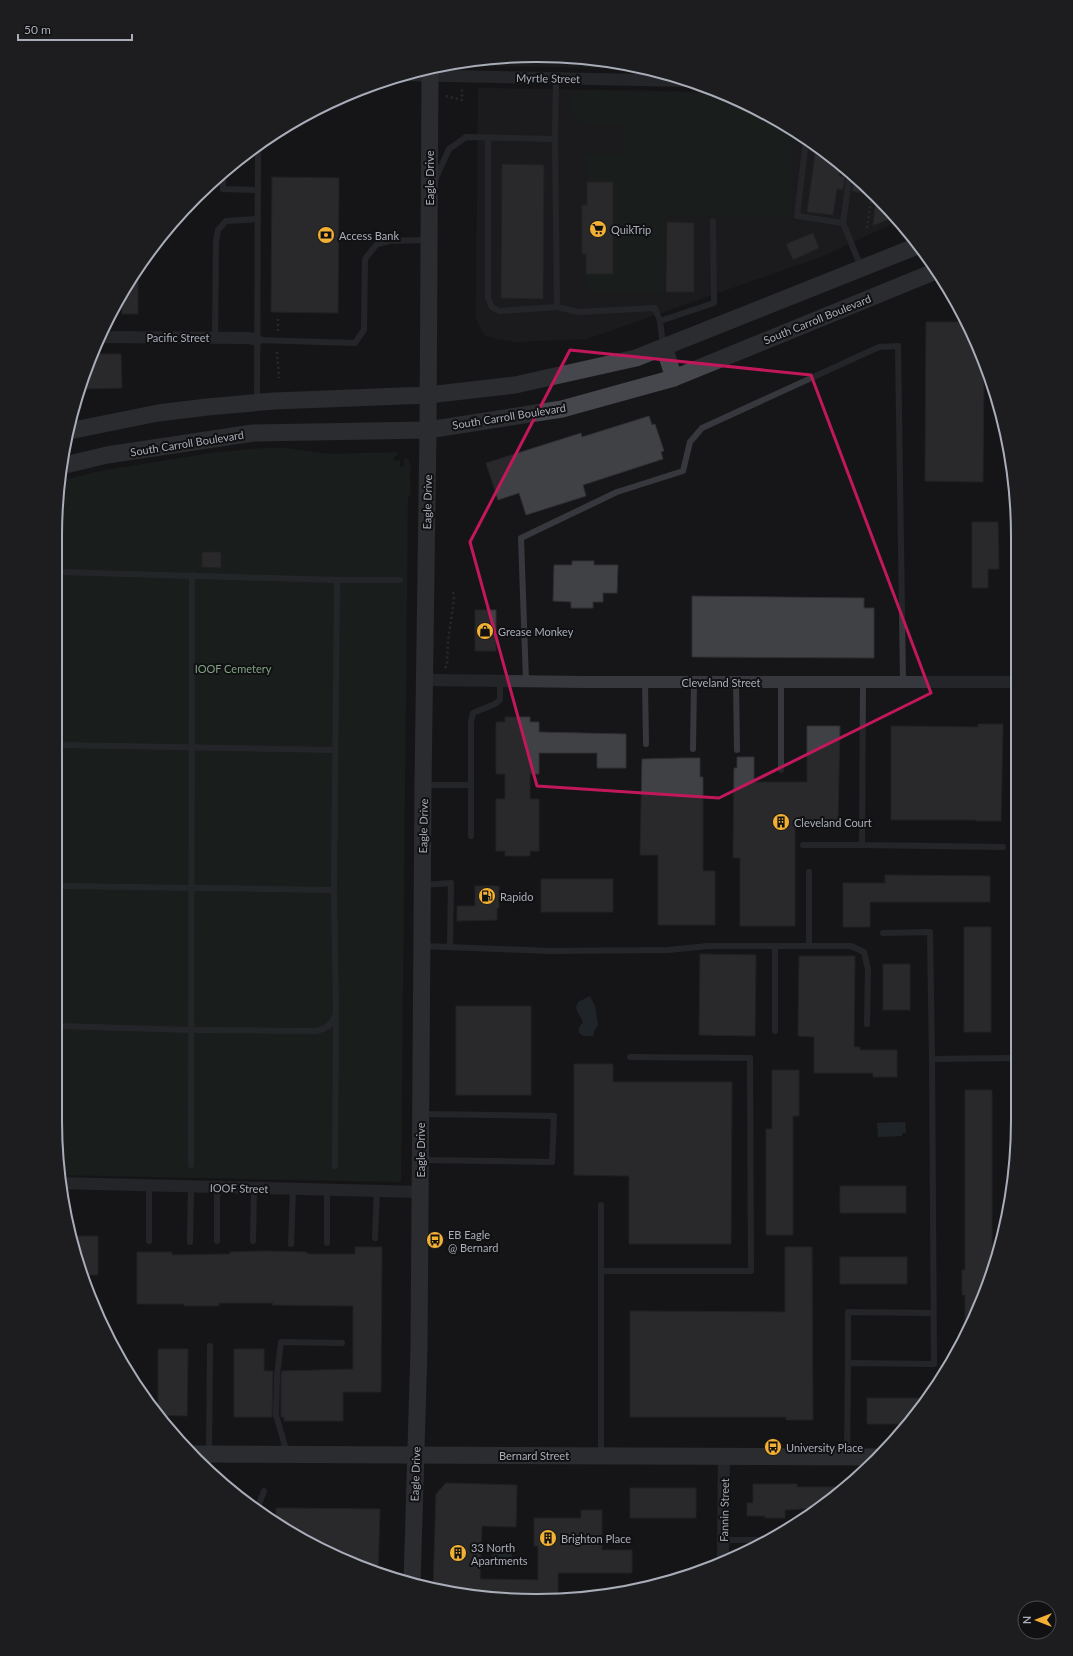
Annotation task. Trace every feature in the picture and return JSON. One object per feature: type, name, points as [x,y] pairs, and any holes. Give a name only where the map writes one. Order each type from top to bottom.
[{"type":"street","name":"Myrtle Street","points":[[438,72],[556,78],[667,80]]},
{"type":"street","name":"Eagle Drive","points":[[412,1577],[419,1348],[423,785],[426,680],[430,74]]},
{"type":"street","points":[[74,430],[158,413],[257,403],[428,395],[515,385],[636,358],[913,249]]},
{"type":"street","name":"South Carroll Boulevard","points":[[68,464],[107,455],[253,433],[428,430],[562,409],[674,378],[931,273]]},
{"type":"street","name":"Pacific Street","points":[[106,337],[250,338],[257,340]]},
{"type":"street","points":[[664,347],[674,378]]},
{"type":"street","name":"Cleveland Street","points":[[426,680],[645,682],[1011,682]]},
{"type":"street","name":"IOOF Street","points":[[67,1184],[420,1192]]},
{"type":"street","name":"Bernard Street","points":[[201,1454],[870,1457]]},
{"type":"street","name":"Fannin Street","points":[[723,1556],[724,1457]]},
{"type":"lane","points":[[556,78],[555,139],[557,307]]},
{"type":"lane","points":[[429,192],[449,149],[466,137],[555,139]]},
{"type":"lane","points":[[488,138],[488,298],[492,307],[499,311],[557,307],[578,312],[655,308],[660,321],[664,347]]},
{"type":"lane","points":[[805,146],[797,216],[843,223]]},
{"type":"lane","points":[[257,403],[258,153]]},
{"type":"lane","points":[[224,180],[223,189],[258,190]]},
{"type":"lane","points":[[849,180],[843,223],[862,268]]},
{"type":"lane","points":[[215,338],[216,241],[218,230],[226,221],[258,218]]},
{"type":"lane","points":[[660,321],[714,303],[713,221]]},
{"type":"lane","points":[[257,340],[355,343],[364,330],[365,259],[377,244],[389,241],[429,240]]},
{"type":"lane","points":[[526,681],[521,538],[617,492],[683,470],[690,442],[702,428],[879,347],[898,346],[903,682]]},
{"type":"lane","points":[[62,572],[337,580],[400,580]]},
{"type":"lane","points":[[191,1165],[192,576]]},
{"type":"lane","points":[[335,1166],[336,1016],[334,890],[337,580]]},
{"type":"lane","points":[[470,836],[471,722],[473,713],[495,704],[500,700],[500,681]]},
{"type":"lane","points":[[645,682],[646,744]]},
{"type":"lane","points":[[693,749],[694,682]]},
{"type":"lane","points":[[736,682],[737,750]]},
{"type":"lane","points":[[781,770],[782,682]]},
{"type":"lane","points":[[862,845],[863,682]]},
{"type":"lane","points":[[62,745],[335,750]]},
{"type":"lane","points":[[423,785],[471,785]]},
{"type":"lane","points":[[803,845],[1003,847]]},
{"type":"lane","points":[[808,872],[809,946]]},
{"type":"lane","points":[[422,885],[451,883],[450,947]]},
{"type":"lane","points":[[62,886],[334,890]]},
{"type":"lane","points":[[848,1363],[934,1364],[930,932],[883,933]]},
{"type":"lane","points":[[422,946],[550,951],[668,950],[708,946],[851,946],[864,952],[868,970],[867,1024]]},
{"type":"lane","points":[[775,946],[775,1031]]},
{"type":"lane","points":[[62,1026],[192,1030],[316,1031],[327,1027],[336,1016]]},
{"type":"lane","points":[[601,1271],[751,1271],[750,1058],[630,1057]]},
{"type":"lane","points":[[932,1059],[1011,1058]]},
{"type":"lane","points":[[420,1114],[554,1116],[552,1162],[420,1160]]},
{"type":"lane","points":[[149,1186],[149,1241]]},
{"type":"lane","points":[[190,1242],[191,1187]]},
{"type":"lane","points":[[217,1187],[217,1241]]},
{"type":"lane","points":[[253,1241],[254,1188]]},
{"type":"lane","points":[[292,1244],[293,1189]]},
{"type":"lane","points":[[327,1190],[327,1243]]},
{"type":"lane","points":[[375,1238],[377,1191]]},
{"type":"lane","points":[[601,1205],[601,1456]]},
{"type":"lane","points":[[846,1456],[848,1312],[933,1313]]},
{"type":"lane","points":[[288,1454],[276,1415],[277,1375],[281,1342],[342,1343]]},
{"type":"lane","points":[[201,1454],[210,1346]]},
{"type":"lane","points":[[259,1504],[264,1491]]},
{"type":"lane","points":[[723,1540],[755,1540]]},
{"type":"path","points":[[445,96],[462,100],[462,89]]},
{"type":"path","points":[[867,228],[871,200]]},
{"type":"path","points":[[278,317],[278,331]]},
{"type":"path","points":[[277,352],[279,378]]},
{"type":"path","points":[[448,665],[448,641],[454,599],[453,591]]},
{"type":"highlighted area","points":[[570,350],[811,375],[931,693],[719,798],[537,786],[470,542]]},
{"type":"shaded area","points":[[536,62],[568,63],[608,68],[475,66]]},
{"type":"shaded area","points":[[478,88],[701,92],[746,111],[800,142],[849,180],[872,201],[893,224],[823,256],[587,339],[516,342],[497,339],[484,335],[476,318]]},
{"type":"shaded area","points":[[590,996],[595,1006],[598,1025],[593,1036],[584,1036],[580,1034],[578,1029],[583,1022],[576,1008],[578,1002]]},
{"type":"shaded area","points":[[905,1122],[906,1133],[902,1133],[902,1136],[878,1137],[877,1123]]},
{"type":"shaded area","points":[[492,1544],[512,1544],[512,1557],[492,1557]]},
{"type":"green space","points":[[587,90],[709,94],[746,111],[774,126],[791,136],[791,217],[665,216],[664,293],[588,293],[584,273],[614,272],[614,181],[588,181],[585,154],[623,155],[624,125],[581,123],[575,119],[571,114],[570,105],[574,96]]},
{"type":"green space","name":"IOOF Cemetery","points":[[265,448],[286,448],[329,454],[397,452],[399,455],[394,456],[394,460],[400,461],[400,467],[404,467],[404,459],[408,459],[411,466],[411,497],[408,495],[401,1182],[65,1175],[62,1120],[62,536],[66,479],[105,470],[211,453]]},
{"type":"building","points":[[815,153],[840,172],[839,176],[845,177],[843,190],[837,189],[833,215],[807,212]]},
{"type":"building","points":[[502,164],[544,165],[543,299],[501,298]]},
{"type":"building","points":[[272,177],[339,178],[338,313],[271,312]]},
{"type":"building","name":"QuikTrip","points":[[587,182],[613,182],[613,274],[586,274],[586,254],[582,254],[582,205],[587,205]]},
{"type":"building","points":[[853,184],[863,193],[852,191]]},
{"type":"building","points":[[875,205],[889,219],[873,226]]},
{"type":"building","points":[[667,222],[694,223],[694,292],[666,292]]},
{"type":"building","points":[[813,233],[819,248],[793,260],[786,244]]},
{"type":"building","points":[[138,280],[138,314],[122,314],[122,306]]},
{"type":"building","points":[[926,322],[959,322],[975,355],[984,378],[983,482],[925,481]]},
{"type":"building","points":[[98,354],[121,354],[122,388],[86,389]]},
{"type":"building","points":[[649,416],[652,425],[655,424],[664,451],[661,452],[663,459],[583,485],[586,496],[526,515],[519,493],[498,500],[486,463],[581,433],[582,437]]},
{"type":"building","points":[[972,522],[998,522],[999,569],[988,569],[988,588],[972,588]]},
{"type":"building","points":[[202,552],[221,552],[221,568],[202,567]]},
{"type":"building","points":[[572,561],[594,561],[594,565],[618,565],[617,593],[603,593],[603,602],[593,602],[593,608],[571,608],[571,602],[553,601],[554,565],[572,565]]},
{"type":"building","points":[[692,596],[864,598],[864,608],[874,608],[874,658],[692,657]]},
{"type":"building","name":"Grease Monkey","points":[[475,610],[496,610],[496,651],[475,651]]},
{"type":"building","points":[[505,717],[530,717],[530,722],[539,722],[539,732],[626,734],[626,768],[597,768],[597,753],[539,753],[539,774],[530,774],[530,799],[539,799],[539,851],[530,851],[530,856],[505,856],[505,851],[496,851],[496,799],[505,799],[505,774],[496,774],[496,722],[505,722]]},
{"type":"building","points":[[978,724],[1003,724],[1001,821],[891,820],[891,726],[978,727]]},
{"type":"building","points":[[807,726],[840,726],[838,821],[795,821],[795,926],[740,926],[740,858],[733,858],[734,768],[737,768],[737,757],[754,757],[754,782],[807,782]]},
{"type":"building","points":[[700,758],[700,777],[703,777],[703,871],[715,871],[715,925],[658,925],[658,855],[640,855],[642,759]]},
{"type":"building","points":[[885,875],[990,876],[990,902],[870,902],[870,927],[843,927],[843,883],[885,883]]},
{"type":"building","points":[[541,879],[613,879],[613,912],[541,912]]},
{"type":"building","name":"Rapido","points":[[475,886],[499,886],[499,908],[497,908],[497,920],[457,921],[457,906],[475,906]]},
{"type":"building","points":[[964,927],[991,927],[991,1032],[964,1032]]},
{"type":"building","points":[[700,954],[756,955],[755,1036],[699,1035]]},
{"type":"building","points":[[799,956],[855,956],[854,1047],[860,1047],[860,1050],[897,1050],[897,1077],[873,1077],[873,1073],[814,1073],[814,1037],[798,1036]]},
{"type":"building","points":[[883,964],[910,964],[910,1010],[883,1010]]},
{"type":"building","points":[[456,1006],[531,1006],[531,1095],[456,1095]]},
{"type":"building","points":[[574,1064],[613,1064],[613,1082],[732,1082],[731,1244],[629,1244],[629,1176],[574,1175]]},
{"type":"building","points":[[772,1070],[799,1070],[799,1116],[793,1116],[793,1235],[766,1235],[766,1129],[772,1129]]},
{"type":"building","points":[[965,1090],[992,1090],[992,1252],[975,1301],[965,1323],[965,1295],[962,1295],[962,1270],[965,1270]]},
{"type":"building","points":[[840,1186],[906,1186],[906,1213],[840,1213]]},
{"type":"building","points":[[77,1236],[98,1236],[98,1275],[88,1275]]},
{"type":"building","points":[[355,1247],[382,1247],[381,1392],[343,1392],[343,1421],[284,1421],[284,1417],[281,1417],[281,1375],[282,1371],[353,1369],[353,1306],[272,1305],[273,1303],[219,1303],[219,1306],[137,1304],[137,1252],[172,1252],[172,1255],[230,1254],[230,1252],[266,1251],[307,1252],[307,1254],[355,1254]]},
{"type":"building","points":[[785,1247],[812,1247],[813,1420],[786,1420],[786,1417],[630,1417],[630,1311],[785,1312]]},
{"type":"building","points":[[840,1257],[907,1257],[907,1284],[840,1284]]},
{"type":"building","points":[[158,1349],[188,1349],[187,1416],[166,1415],[158,1405]]},
{"type":"building","points":[[234,1349],[264,1349],[264,1371],[273,1371],[272,1417],[234,1417]]},
{"type":"building","points":[[867,1398],[920,1398],[900,1424],[867,1424]]},
{"type":"building","name":"33 North Apartments","points":[[446,1483],[517,1485],[516,1527],[482,1526],[480,1579],[538,1580],[538,1546],[534,1546],[534,1518],[581,1518],[581,1510],[602,1510],[602,1550],[632,1550],[632,1573],[558,1573],[558,1593],[505,1593],[475,1590],[433,1582],[436,1494]]},
{"type":"building","points":[[753,1484],[797,1484],[797,1487],[836,1487],[808,1509],[785,1510],[785,1518],[747,1516],[747,1503],[753,1503]]},
{"type":"building","points":[[630,1488],[696,1488],[696,1518],[630,1518]]},
{"type":"building","points":[[276,1508],[380,1509],[378,1567],[327,1545],[276,1516]]},
{"type":"place","name":"QuikTrip","points":[[598,229]]},
{"type":"place","name":"Access Bank","points":[[326,235]]},
{"type":"place","name":"Grease Monkey","points":[[485,631]]},
{"type":"place","name":"Cleveland Court","points":[[781,822]]},
{"type":"place","name":"Rapido","points":[[487,896]]},
{"type":"place","name":"EB Eagle @ Bernard","points":[[435,1240]]},
{"type":"place","name":"University Place","points":[[773,1447]]},
{"type":"place","name":"Brighton Place","points":[[548,1538]]},
{"type":"place","name":"33 North Apartments","points":[[458,1553]]}]
